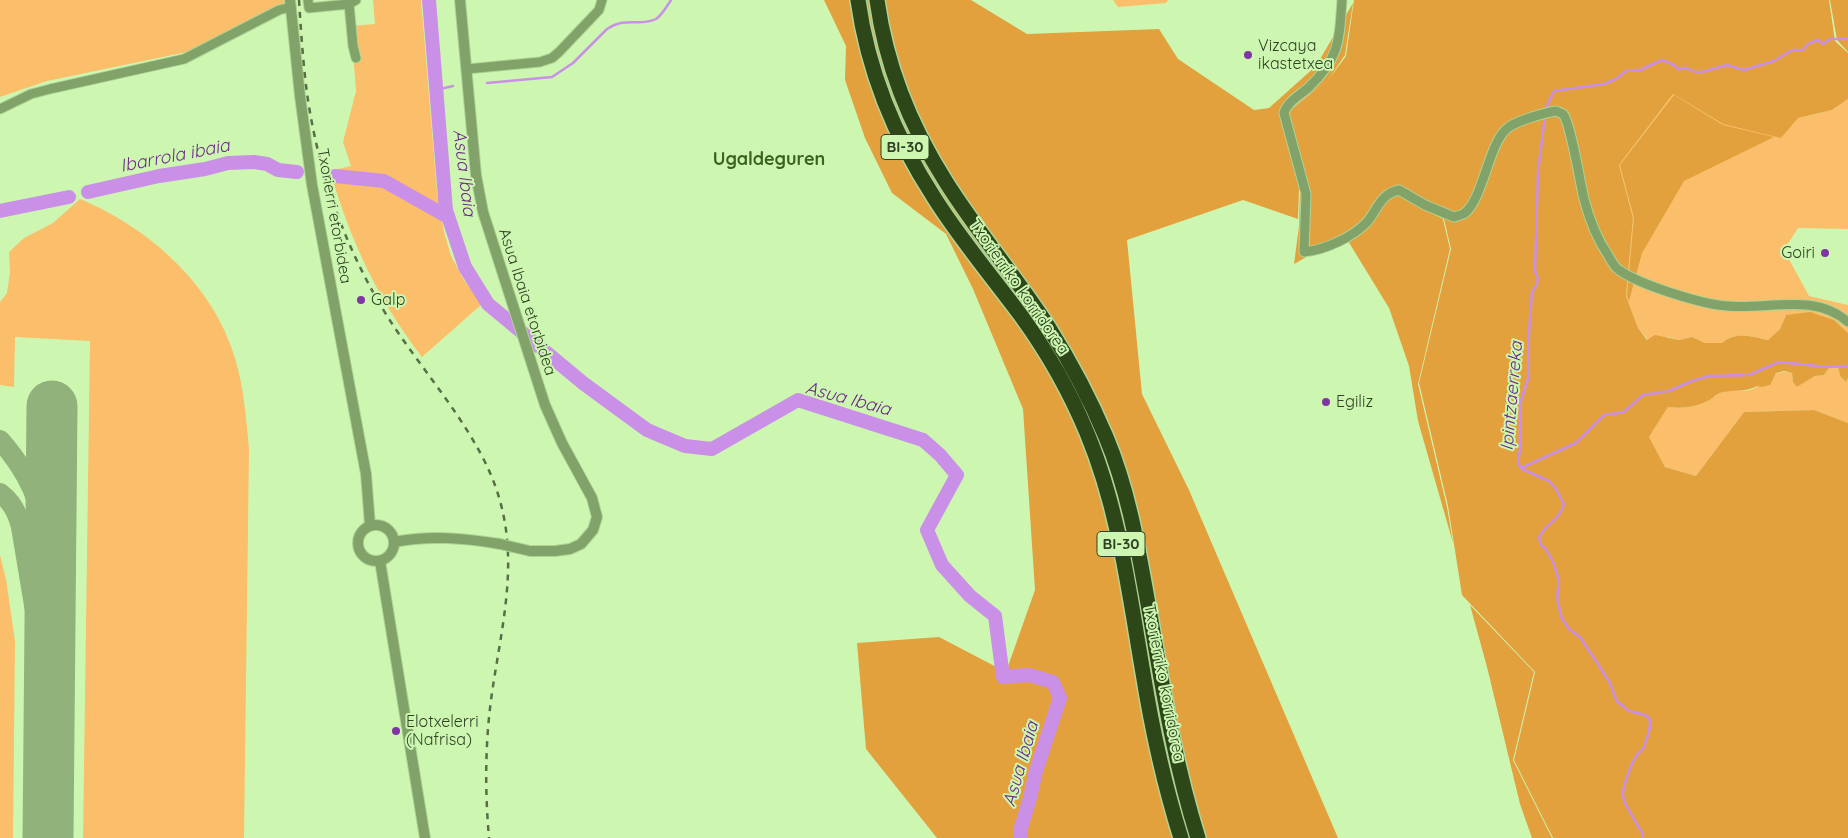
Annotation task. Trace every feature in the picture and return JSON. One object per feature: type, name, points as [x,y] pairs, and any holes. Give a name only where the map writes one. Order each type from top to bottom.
[{"type":"highway","name":"Txorierriko korridorea","points":[[858,0],[864,35],[873,69],[887,109],[904,146],[945,215],[1038,341],[1065,386],[1091,443],[1110,498],[1116,522],[1157,744],[1181,838]]},
{"type":"highway","name":"Txorierriko korridorea","points":[[877,0],[893,72],[924,144],[952,191],[1031,301],[1066,354],[1083,385],[1108,440],[1130,511],[1171,735],[1198,838]]},
{"type":"street","points":[[308,0],[308,8],[352,2],[353,46],[356,58]]},
{"type":"street","name":"Asua Ibaia etorbidea","points":[[394,542],[443,537],[466,538],[530,550],[555,551],[570,549],[581,544],[593,530],[597,517],[592,498],[558,437],[536,379],[478,192],[460,0]]},
{"type":"street","points":[[467,68],[540,62],[552,58],[599,10],[602,0]]},
{"type":"street","points":[[1342,0],[1340,28],[1333,58],[1324,71],[1285,107],[1284,113],[1306,194],[1304,252],[1336,242],[1367,222],[1381,200],[1390,192],[1399,190],[1424,205],[1454,217],[1464,213],[1476,197],[1498,141],[1508,128],[1556,111],[1563,114],[1568,127],[1584,201],[1596,234],[1618,269],[1639,280],[1694,300],[1711,304],[1742,306],[1808,304],[1828,308],[1838,313],[1848,322]]},
{"type":"street","points":[[0,109],[31,94],[184,59],[290,3]]},
{"type":"street","name":"Txorierri etorbidea","points":[[290,3],[312,185],[366,474],[370,525]]},
{"type":"street","points":[[376,524],[386,527],[393,536],[394,542],[394,547],[389,556],[380,561],[368,559],[359,551],[358,538],[360,533],[370,525],[376,524]]},
{"type":"street","points":[[380,561],[425,838]]},
{"type":"shaded area","points":[[0,0],[284,0],[285,6],[187,52],[47,81],[0,97]]},
{"type":"shaded area","points":[[373,0],[421,0],[437,192],[444,232],[451,256],[464,280],[482,304],[422,357],[392,313],[367,268],[347,222],[330,171],[351,166],[343,142],[356,91],[351,26],[375,24]]},
{"type":"shaded area","points":[[824,0],[971,0],[1027,34],[1159,29],[1178,59],[1254,110],[1269,108],[1316,66],[1353,3],[1345,55],[1328,80],[1287,112],[1299,188],[1298,219],[1243,200],[1127,240],[1142,394],[1189,490],[1338,838],[937,838],[866,749],[857,643],[939,637],[1006,672],[1035,590],[1023,409],[973,289],[946,234],[892,193],[865,138],[845,80],[846,46]]},
{"type":"shaded area","points":[[1113,0],[1168,0],[1166,3],[1118,7]]},
{"type":"shaded area","points":[[1354,0],[1829,0],[1835,41],[1848,53],[1848,99],[1832,110],[1798,118],[1781,138],[1723,124],[1673,94],[1619,165],[1633,218],[1626,296],[1638,328],[1647,340],[1655,335],[1679,340],[1692,337],[1705,343],[1722,343],[1727,339],[1738,336],[1768,340],[1780,329],[1786,315],[1810,312],[1834,320],[1848,333],[1848,378],[1846,382],[1840,376],[1838,367],[1829,368],[1824,375],[1815,376],[1797,387],[1793,382],[1792,373],[1784,371],[1776,373],[1770,385],[1727,391],[1695,406],[1684,408],[1668,407],[1649,437],[1665,467],[1696,476],[1744,412],[1814,410],[1848,423],[1848,838],[1553,838],[1514,760],[1535,672],[1462,595],[1448,506],[1419,383],[1451,249],[1444,219],[1393,191],[1366,218],[1328,245],[1294,264],[1299,226],[1300,188],[1288,112],[1328,80],[1346,56]]},
{"type":"shaded area","points":[[1830,0],[1848,0],[1848,52],[1837,40]]},
{"type":"shaded area","points":[[1673,94],[1723,124],[1798,118],[1832,110],[1848,99],[1848,229],[1798,228],[1784,250],[1809,296],[1848,305],[1848,333],[1834,320],[1786,315],[1780,329],[1768,340],[1738,336],[1727,339],[1722,343],[1705,343],[1692,337],[1679,340],[1668,337],[1648,340],[1638,328],[1626,296],[1633,218],[1619,165]]},
{"type":"shaded area","points":[[1674,95],[1723,125],[1774,137],[1684,181],[1642,253],[1629,301],[1627,296],[1634,218],[1620,165]]},
{"type":"shaded area","points":[[1393,192],[1443,219],[1450,249],[1418,384],[1447,507],[1453,543],[1418,421],[1409,366],[1389,308],[1345,236],[1367,219]]},
{"type":"shaded area","points":[[80,199],[106,211],[130,226],[154,243],[175,262],[211,306],[225,331],[238,369],[249,449],[244,838],[83,838],[90,341],[15,337],[14,387],[0,385],[0,302],[7,293],[10,272],[9,252],[24,238],[53,223]]},
{"type":"shaded area","points":[[1838,367],[1840,376],[1846,382],[1848,378],[1848,423],[1814,410],[1744,412],[1696,476],[1665,467],[1649,437],[1668,407],[1684,408],[1695,406],[1723,392],[1750,390],[1774,375],[1785,372],[1792,373],[1793,382],[1797,387],[1815,376],[1824,375],[1829,368]]},
{"type":"shaded area","points":[[0,555],[6,579],[15,641],[13,838],[0,838]]},
{"type":"shaded area","points":[[1470,605],[1534,672],[1513,760],[1552,838],[1532,838],[1520,804]]},
{"type":"waterway","name":"Asua Ibaia","points":[[429,0],[446,210],[465,267],[488,304],[583,383],[647,430],[685,446],[712,449],[798,400],[923,440],[940,455],[957,475],[927,530],[942,565],[970,596],[995,616],[1003,677],[1029,675],[1053,682],[1060,698],[1036,771],[1020,831],[1020,838]]},
{"type":"waterway","points":[[487,83],[552,77],[573,63],[607,29],[620,23],[644,22],[656,19],[671,0]]},
{"type":"waterway","name":"Ipintzaerreka","points":[[1546,108],[1554,91],[1604,84],[1616,79],[1626,71],[1640,70],[1662,60],[1674,65],[1678,69],[1687,68],[1695,72],[1727,65],[1744,70],[1774,61],[1792,50],[1803,50],[1808,44],[1818,40],[1823,44],[1830,39],[1848,39]]},
{"type":"waterway","points":[[436,90],[453,86]]},
{"type":"waterway","name":"Ipintzaerreka","points":[[1545,116],[1538,172],[1535,271],[1538,279],[1532,292],[1528,379],[1520,404],[1520,449],[1518,463],[1522,469],[1549,481],[1564,504],[1559,515],[1544,529],[1539,538],[1541,545],[1546,549],[1554,564],[1559,581],[1557,598],[1562,619],[1570,630],[1580,637],[1596,661],[1610,683],[1617,702],[1629,711],[1644,715],[1650,720],[1650,727],[1644,747],[1633,763],[1623,792],[1625,804],[1643,838]]},
{"type":"waterway","name":"Ibarrola ibaia","points":[[88,192],[228,163],[254,162],[267,164],[278,170],[297,172]]},
{"type":"waterway","name":"Ibarrola ibaia","points":[[335,176],[384,181],[448,217]]},
{"type":"waterway","name":"Ibarrola ibaia","points":[[0,211],[69,197]]},
{"type":"waterway","points":[[1521,468],[1576,443],[1604,415],[1624,412],[1643,395],[1669,391],[1709,376],[1749,375],[1779,362],[1827,367],[1848,366]]},
{"type":"taxiway","points":[[0,440],[24,472],[32,487],[43,520],[51,576]]},
{"type":"taxiway","points":[[0,493],[13,508],[21,527],[47,683],[49,723]]},
{"type":"runway","points":[[48,838],[52,406]]},
{"type":"railway","points":[[299,0],[304,70],[312,123],[326,182],[347,239],[389,319],[452,407],[481,453],[500,501],[508,551],[508,576],[488,734],[486,786],[489,838]]},
{"type":"place","name":"Vizcaya ikastetxea","points":[[1248,55]]},
{"type":"place","name":"Goiri","points":[[1825,253]]},
{"type":"place","name":"Galp","points":[[361,300]]},
{"type":"place","name":"Egiliz","points":[[1326,402]]},
{"type":"place","name":"Elotxelerri (Nafrisa)","points":[[396,731]]},
{"type":"district","name":"Ugaldeguren","points":[[769,160]]}]
